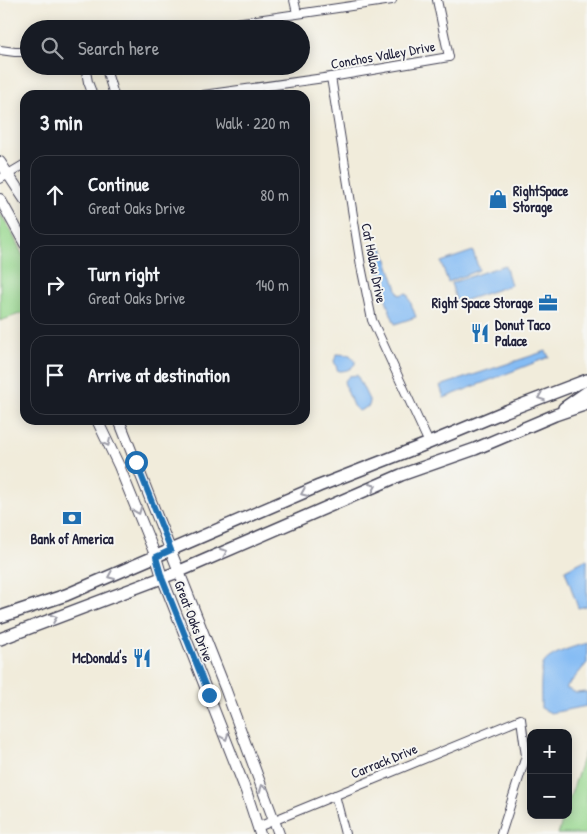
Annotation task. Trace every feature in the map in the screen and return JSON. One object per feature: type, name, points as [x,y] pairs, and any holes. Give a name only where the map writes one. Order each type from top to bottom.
[{"type":"main road","points":[[0,617],[66,595],[311,490],[587,380]]},
{"type":"main road","points":[[555,414],[587,392]]},
{"type":"main road","points":[[0,639],[180,571],[401,475],[475,449],[555,414],[587,404]]},
{"type":"street","points":[[294,0],[297,13]]},
{"type":"street","points":[[252,20],[392,0]]},
{"type":"street","name":"Conchos Valley Drive","points":[[239,90],[331,77],[449,56],[437,0]]},
{"type":"street","points":[[0,50],[20,52]]},
{"type":"street","points":[[87,75],[91,90]]},
{"type":"street","points":[[108,75],[112,90]]},
{"type":"street","name":"Cat Hollow Drive","points":[[331,77],[358,249],[372,320],[429,443]]},
{"type":"street","points":[[0,162],[4,176],[20,194]]},
{"type":"street","points":[[4,176],[20,167]]},
{"type":"street","points":[[0,199],[20,235]]},
{"type":"street","name":"Great Oaks Drive","points":[[99,425],[120,466],[156,557],[162,578],[246,791],[259,830]]},
{"type":"street","name":"Great Oaks Drive","points":[[120,425],[180,571],[279,834]]},
{"type":"street","points":[[209,695],[225,688]]},
{"type":"street","name":"Carrack Drive","points":[[259,830],[274,819],[521,719],[526,756],[502,834]]},
{"type":"street","points":[[335,794],[345,834]]},
{"type":"green space","points":[[0,213],[20,250],[20,314],[0,321]]},
{"type":"green space","points":[[587,746],[587,834],[558,834],[563,819],[572,819],[572,791]]},
{"type":"water","points":[[375,246],[383,248],[399,295],[407,293],[416,317],[395,324],[382,286]]},
{"type":"water","points":[[473,251],[479,270],[448,282],[441,262]]},
{"type":"water","points":[[505,265],[511,285],[457,303],[451,283]]},
{"type":"water","points":[[546,351],[549,357],[444,398],[440,386]]},
{"type":"water","points":[[337,354],[350,355],[355,364],[348,370],[338,371],[334,361]]},
{"type":"water","points":[[357,375],[370,402],[369,406],[359,411],[353,406],[344,382],[349,376]]},
{"type":"water","points":[[587,559],[587,606],[578,608],[565,570]]},
{"type":"water","points":[[587,643],[587,663],[566,688],[576,693],[587,692],[587,706],[551,713],[541,708],[541,674],[543,665],[550,657],[562,651]]},
{"type":"place","name":"RightSpace Storage","points":[[498,199]]},
{"type":"place","name":"Right Space Storage","points":[[548,303]]},
{"type":"place","name":"Donut Taco Palace","points":[[480,333]]},
{"type":"place","name":"Bank of America","points":[[72,518]]},
{"type":"place","name":"McDonald's","points":[[142,658]]},
{"type":"route","points":[[136,462],[171,550],[156,557],[162,578],[209,695]]}]
